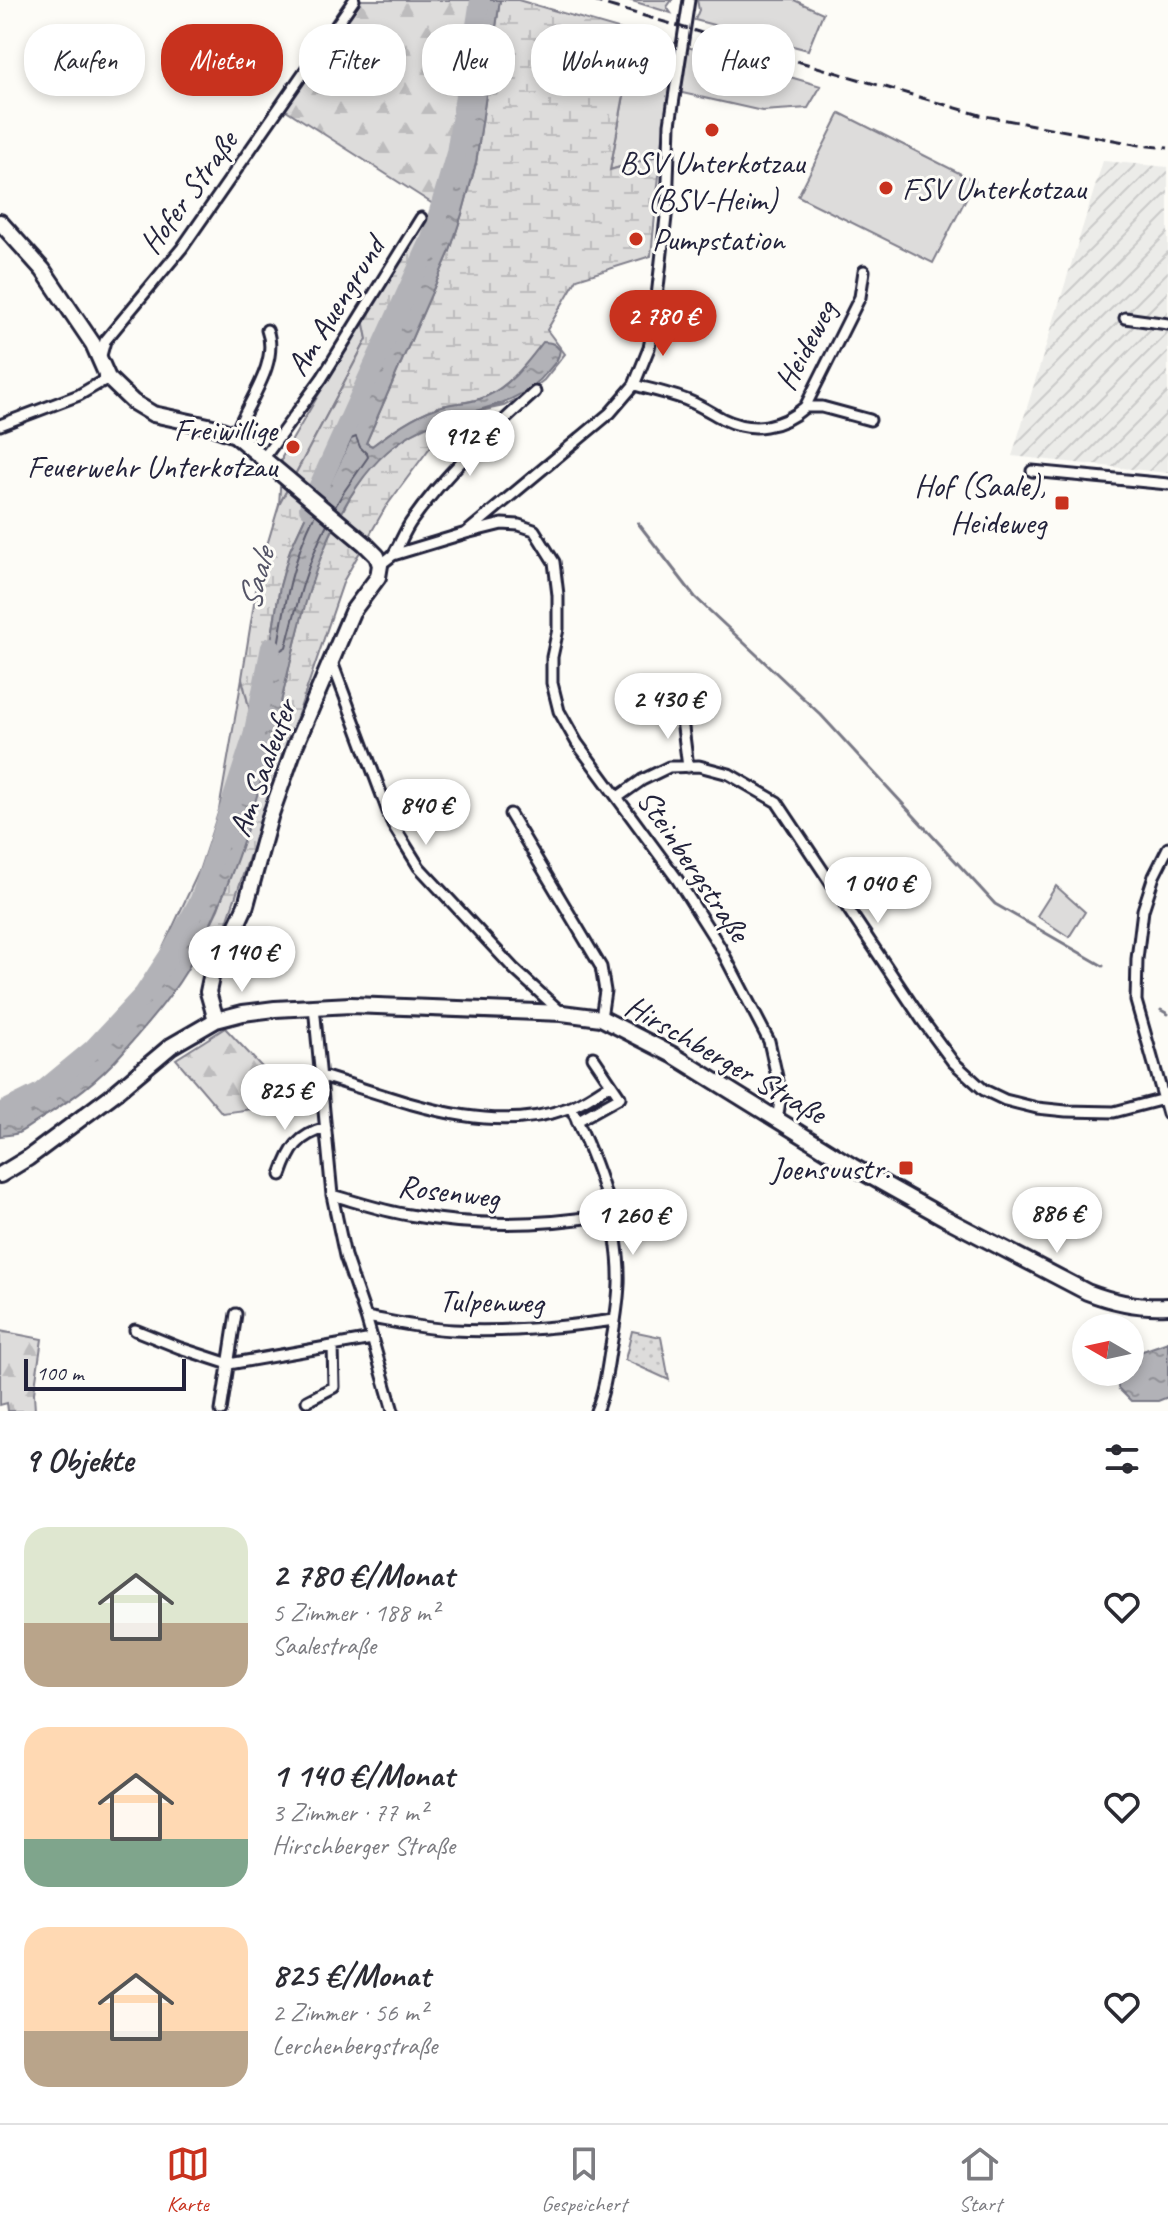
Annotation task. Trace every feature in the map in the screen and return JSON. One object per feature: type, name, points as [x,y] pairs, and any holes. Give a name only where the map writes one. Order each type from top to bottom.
[{"type":"main road","points":[[0,222],[43,270],[93,344],[104,372],[133,402],[153,414],[235,435],[365,544],[377,556],[380,565]]},
{"type":"main road","name":"Am Saaleufer","points":[[216,1020],[208,992],[213,968],[246,905],[270,817],[295,746],[352,612],[378,577],[380,565]]},
{"type":"main road","name":"Hirschberger Straße","points":[[0,1175],[115,1093],[171,1046],[216,1020],[243,1013],[314,1006],[389,1005],[560,1011],[601,1018],[673,1055],[932,1211],[1087,1292],[1111,1301],[1168,1306]]},
{"type":"street","name":"Hofer Straße","points":[[104,372],[101,351],[105,341],[182,248],[354,0]]},
{"type":"street","points":[[466,533],[610,413],[634,385],[649,348],[654,323],[667,208],[670,124],[689,0]]},
{"type":"street","name":"Am Auengrund","points":[[269,464],[421,218]]},
{"type":"street","name":"Heideweg","points":[[634,385],[673,395],[727,421],[756,427],[782,423],[805,407],[860,297],[864,271]]},
{"type":"street","points":[[1125,318],[1168,324]]},
{"type":"street","points":[[235,435],[265,370],[271,346],[267,330]]},
{"type":"street","points":[[87,335],[104,338],[113,331]]},
{"type":"street","points":[[0,425],[79,395],[104,372]]},
{"type":"street","points":[[380,565],[393,555],[412,521],[449,476],[535,392]]},
{"type":"street","points":[[805,407],[822,407],[870,420]]},
{"type":"street","points":[[1032,471],[1168,484]]},
{"type":"street","name":"Steinbergstraße","points":[[393,555],[502,524],[534,530],[554,562],[558,629],[552,657],[552,683],[559,711],[577,743],[677,879],[720,947],[769,1041],[781,1095],[777,1120]]},
{"type":"street","points":[[332,662],[393,825],[419,867],[514,969],[560,1011]]},
{"type":"street","points":[[681,712],[688,767]]},
{"type":"street","points":[[618,797],[642,780],[669,767],[699,766],[729,774],[777,802],[953,1062],[984,1090],[1005,1100],[1066,1111],[1114,1112],[1166,1105],[1136,1001],[1143,910],[1154,876],[1168,848]]},
{"type":"street","points":[[510,814],[601,967],[605,991],[601,1018]]},
{"type":"street","points":[[314,1006],[332,1195],[345,1256],[393,1411]]},
{"type":"street","points":[[577,1121],[620,1097],[593,1057]]},
{"type":"street","points":[[322,1076],[452,1115],[521,1118],[571,1107],[611,1084]]},
{"type":"street","points":[[571,1107],[601,1181],[616,1245],[619,1282],[615,1320],[596,1411]]},
{"type":"street","points":[[281,1175],[288,1154],[300,1140],[326,1128]]},
{"type":"street","name":"Rosenweg","points":[[332,1195],[408,1215],[489,1224],[528,1225],[610,1214]]},
{"type":"street","points":[[221,1411],[236,1314]]},
{"type":"street","name":"Tulpenweg","points":[[366,1317],[450,1330],[500,1332],[615,1320]]},
{"type":"street","points":[[135,1330],[229,1364],[372,1339]]},
{"type":"street","points":[[307,1401],[334,1387],[333,1346]]},
{"type":"shaded area","points":[[1103,161],[1168,167],[1168,473],[1012,456]]},
{"type":"green space","points":[[358,0],[477,0],[474,24],[422,24],[422,96],[465,96],[436,206],[283,108],[299,85],[299,96],[406,96],[406,24],[341,24]]},
{"type":"green space","points":[[500,0],[518,0],[601,24],[531,24],[531,96],[624,96],[610,170],[661,155],[651,256],[577,279],[547,330],[565,354],[544,380],[504,406],[475,412],[446,426],[385,508],[344,580],[219,945],[191,963],[218,909],[238,853],[271,743],[306,598],[321,553],[350,497],[371,466],[413,433],[442,419],[503,404],[543,343],[517,374],[494,392],[480,399],[427,411],[372,446],[366,443],[450,251],[476,163],[486,96],[515,96],[515,24],[496,24]]},
{"type":"green space","points":[[629,0],[672,0],[667,7],[671,13]]},
{"type":"green space","points":[[697,0],[794,0],[823,13],[808,50],[795,47],[795,24],[710,24],[695,20],[699,10]]},
{"type":"green space","points":[[676,44],[692,48],[692,95],[676,92]]},
{"type":"green space","points":[[795,78],[821,86],[808,108],[762,111],[696,96],[795,96]]},
{"type":"green space","points":[[624,96],[668,96],[661,155],[610,170]]},
{"type":"green space","points":[[465,100],[451,178],[428,253],[290,550],[280,586],[256,736],[242,678],[259,572],[279,505],[367,339],[363,319],[436,206]]},
{"type":"green space","name":"FSV Unterkotzau","points":[[840,113],[975,181],[933,263],[798,196]]},
{"type":"green space","points":[[363,319],[367,339],[279,505],[282,457]]},
{"type":"green space","points":[[242,678],[256,736],[223,851],[203,904],[176,956],[147,998],[149,978],[199,871],[219,810]]},
{"type":"green space","points":[[1056,886],[1085,912],[1069,937],[1037,916]]},
{"type":"green space","points":[[225,1028],[296,1103],[222,1113],[176,1059]]},
{"type":"green space","points":[[0,1331],[42,1339],[34,1393],[35,1411],[8,1411],[7,1403],[0,1405]]},
{"type":"green space","points":[[632,1331],[661,1337],[669,1380],[625,1360]]},
{"type":"water","points":[[477,0],[500,0],[496,24],[474,24]]},
{"type":"water","points":[[464,96],[486,96],[476,163],[450,251],[366,443],[372,446],[427,411],[479,399],[494,392],[517,374],[543,342],[556,346],[560,350],[559,356],[535,385],[519,395],[430,425],[403,439],[370,469],[356,487],[336,522],[314,575],[243,841],[220,902],[192,961],[160,1008],[104,1072],[23,1130],[0,1136],[0,1114],[44,1092],[118,1029],[147,998],[176,956],[203,904],[223,851],[256,736],[280,586],[290,550],[428,253],[443,211],[456,157]]},
{"type":"water","points":[[1168,1342],[1168,1397],[1158,1401],[1131,1401],[1118,1388],[1144,1386],[1144,1351]]},
{"type":"waterway","name":"Saale","points":[[309,508],[431,239],[456,153],[480,0]]},
{"type":"waterway","points":[[638,523],[695,597],[821,715],[995,904],[1103,966]]},
{"type":"waterway","name":"Saale","points":[[0,1113],[40,1093],[92,1050],[144,994],[172,951],[200,900],[253,736],[271,647]]},
{"type":"waterway","points":[[1161,1010],[1168,1014]]},
{"type":"railway","points":[[590,0],[980,115],[1168,148]]},
{"type":"place","name":"BSV Unterkotzau (BSV-Heim)","points":[[712,130]]},
{"type":"place","name":"FSV Unterkotzau","points":[[886,188]]},
{"type":"place","name":"Pumpstation","points":[[636,239]]},
{"type":"place","name":"Freiwillige Feuerwehr Unterkotzau","points":[[293,447]]},
{"type":"place","name":"Hof (Saale), Heideweg","points":[[1062,503]]},
{"type":"place","name":"Joensuustr.","points":[[906,1168]]}]
